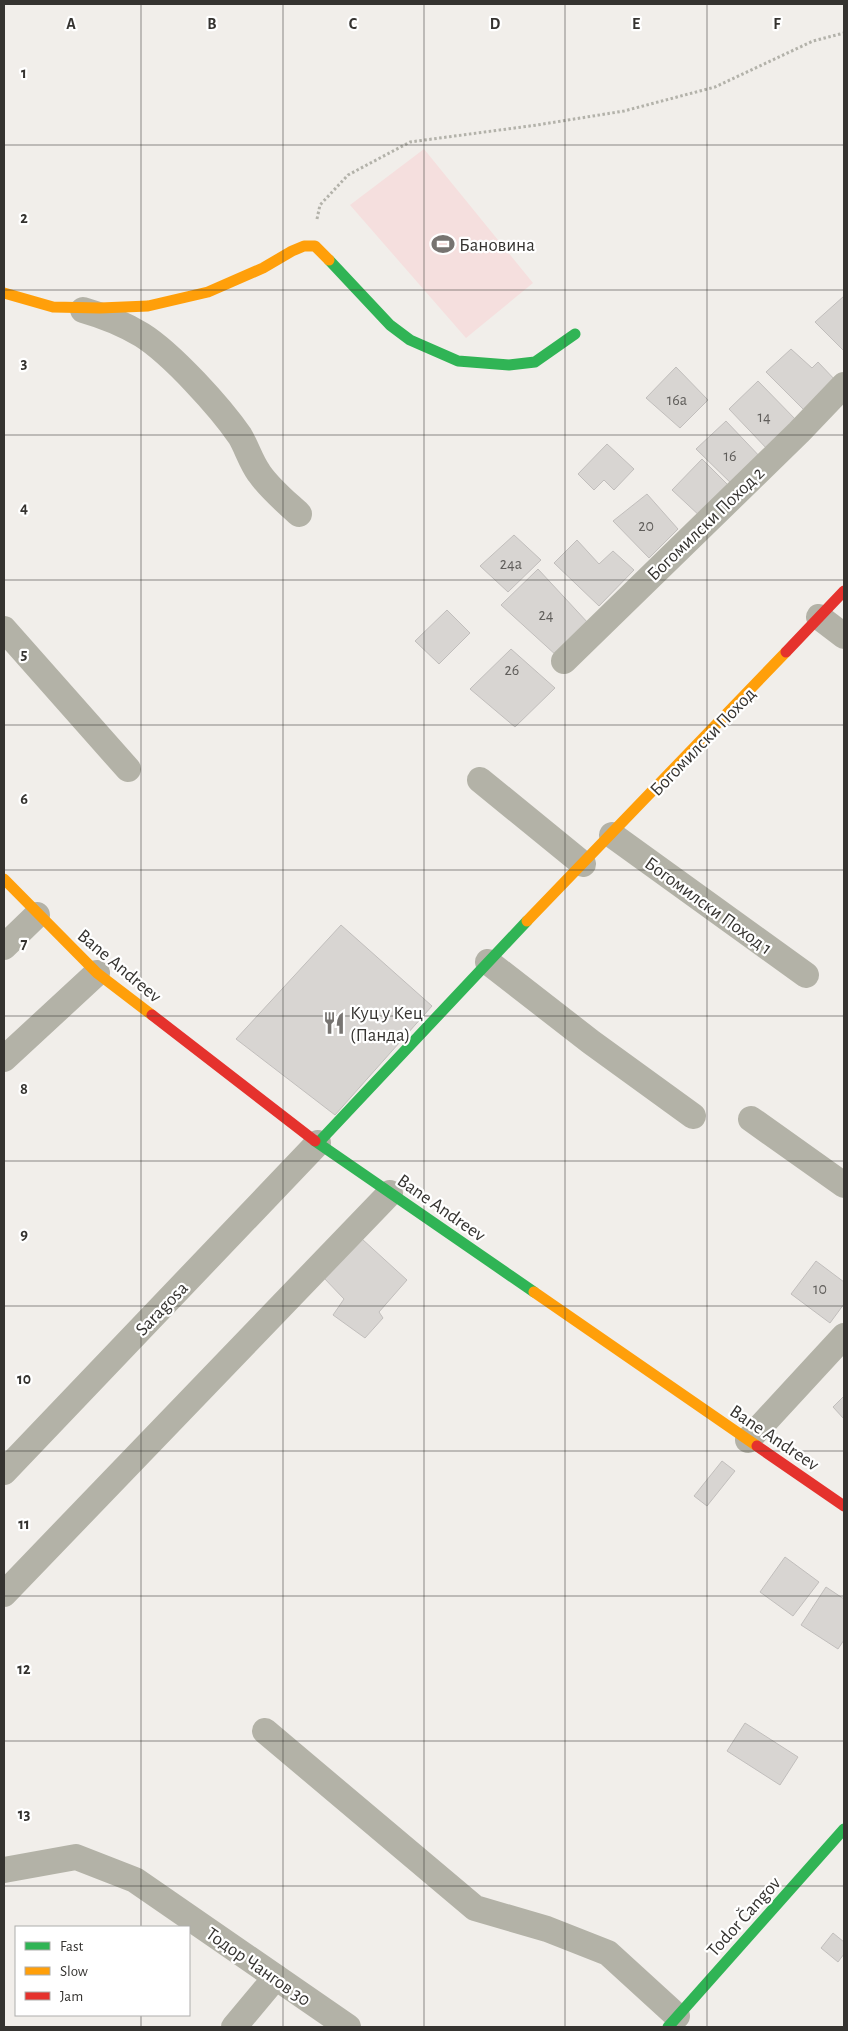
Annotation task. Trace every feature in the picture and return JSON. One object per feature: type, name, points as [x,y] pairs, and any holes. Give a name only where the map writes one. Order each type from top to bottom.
[{"type":"street","points":[[4,293],[53,307],[148,306],[208,292],[263,268],[292,251],[304,246],[311,246],[319,250],[390,325],[410,340],[458,361],[509,365],[535,362],[574,334]]},
{"type":"street","points":[[75,307],[121,323],[144,336],[164,352],[223,415],[240,436],[258,472],[275,492],[299,514]]},
{"type":"street","name":"Богомилски Поход 2","points":[[564,661],[799,432],[844,385]]},
{"type":"street","name":"Богомилски Поход","points":[[318,1143],[488,962],[612,835],[844,591]]},
{"type":"street","points":[[820,617],[844,636]]},
{"type":"street","points":[[4,628],[128,769]]},
{"type":"street","points":[[480,780],[583,864]]},
{"type":"street","name":"Богомилски Поход 1","points":[[612,835],[806,975]]},
{"type":"street","name":"Bane Andreev","points":[[4,879],[37,915],[97,973],[318,1143],[844,1506]]},
{"type":"street","points":[[4,947],[37,915]]},
{"type":"street","points":[[488,962],[591,1042],[693,1116]]},
{"type":"street","points":[[4,1059],[97,973]]},
{"type":"street","points":[[751,1119],[844,1185]]},
{"type":"street","name":"Saragosa","points":[[4,1472],[318,1143]]},
{"type":"street","points":[[4,1594],[390,1193]]},
{"type":"street","points":[[748,1440],[844,1336]]},
{"type":"street","points":[[265,1732],[475,1908],[547,1929],[608,1953],[672,2022]]},
{"type":"street","name":"Todor Čangov","points":[[672,2022],[844,1828]]},
{"type":"street","name":"Тодор Чангов 30","points":[[4,1870],[76,1857],[134,1880],[348,2027]]},
{"type":"street","points":[[234,2027],[276,1977]]},
{"type":"path","points":[[311,246],[320,205],[348,175],[410,142],[537,126],[624,111],[715,87],[813,42],[844,32]]},
{"type":"shaded area","name":"Бановина","points":[[424,149],[533,283],[466,338],[350,205]]},
{"type":"building","points":[[844,296],[844,351],[815,322]]},
{"type":"building","points":[[791,349],[812,368],[818,362],[837,382],[806,412],[766,372]]},
{"type":"building","points":[[676,367],[708,400],[680,428],[646,398]]},
{"type":"building","points":[[758,381],[798,422],[769,451],[729,409]]},
{"type":"building","points":[[726,421],[764,461],[737,489],[696,449]]},
{"type":"building","points":[[607,444],[634,469],[614,490],[604,480],[594,490],[578,474]]},
{"type":"building","points":[[702,459],[732,489],[702,518],[672,490]]},
{"type":"building","points":[[647,494],[678,529],[649,558],[613,521]]},
{"type":"building","points":[[514,535],[541,560],[508,592],[480,566]]},
{"type":"building","points":[[577,540],[599,564],[613,551],[634,570],[599,606],[554,563]]},
{"type":"building","points":[[538,569],[589,624],[557,656],[501,605]]},
{"type":"building","points":[[447,610],[470,633],[439,664],[415,641]]},
{"type":"building","points":[[511,649],[555,688],[515,727],[470,689]]},
{"type":"building","name":"Куц у Кец (Панда)","points":[[341,925],[432,1006],[335,1115],[236,1039]]},
{"type":"building","points":[[362,1239],[407,1280],[379,1312],[383,1318],[365,1338],[333,1315],[344,1299],[324,1278]]},
{"type":"building","points":[[816,1261],[844,1282],[844,1304],[830,1323],[791,1294]]},
{"type":"building","points":[[844,1396],[844,1419],[833,1407]]},
{"type":"building","points":[[722,1461],[735,1471],[707,1506],[694,1496]]},
{"type":"building","points":[[785,1557],[819,1582],[793,1616],[760,1592]]},
{"type":"building","points":[[826,1587],[844,1599],[844,1640],[838,1649],[801,1625]]},
{"type":"building","points":[[745,1723],[798,1757],[780,1785],[727,1751]]},
{"type":"building","points":[[833,1933],[844,1942],[844,1954],[838,1962],[821,1948]]},
{"type":"traffic: fast","points":[[329,260],[390,325],[410,340],[458,361],[509,365],[535,362],[575,334]]},
{"type":"traffic: fast","points":[[318,1143],[527,921]]},
{"type":"traffic: fast","points":[[315,1141],[534,1292]]},
{"type":"traffic: fast","points":[[668,2027],[844,1829]]},
{"type":"traffic: slow","points":[[4,293],[53,307],[148,306],[208,292],[263,268],[304,246],[315,246],[329,260]]},
{"type":"traffic: slow","points":[[527,921],[786,652]]},
{"type":"traffic: slow","points":[[4,879],[97,973],[152,1015]]},
{"type":"traffic: slow","points":[[534,1292],[757,1446]]},
{"type":"traffic: jam","points":[[786,652],[844,591]]},
{"type":"traffic: jam","points":[[152,1015],[315,1141]]},
{"type":"traffic: jam","points":[[757,1446],[844,1506]]},
{"type":"place","name":"Бановина","points":[[443,244]]},
{"type":"place","name":"Куц у Кец (Панда)","points":[[334,1023]]}]
